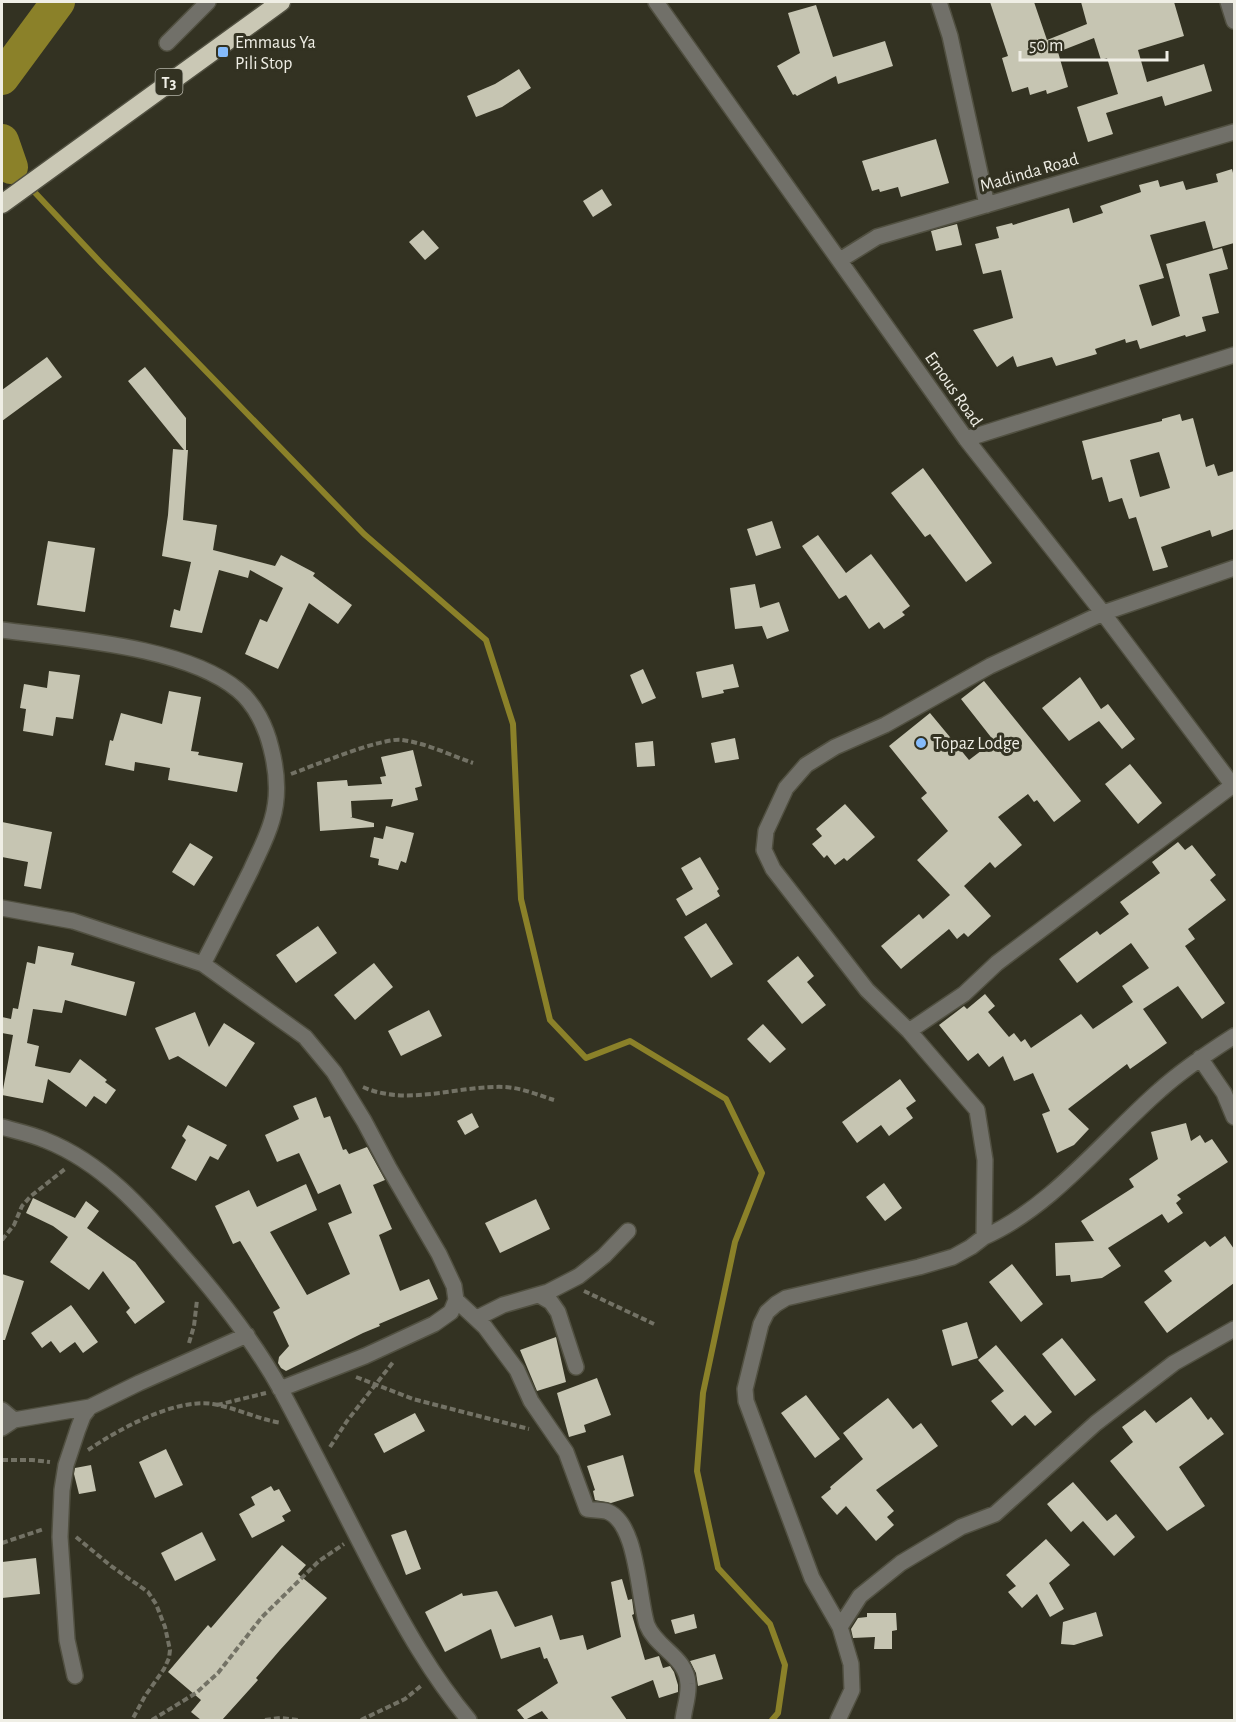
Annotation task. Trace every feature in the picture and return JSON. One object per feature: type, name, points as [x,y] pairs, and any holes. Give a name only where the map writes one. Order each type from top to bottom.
[{"type":"highway","name":"T3","points":[[2,204],[281,2]]},
{"type":"street","points":[[167,44],[208,2]]},
{"type":"street","name":"Emous Road","points":[[656,2],[966,440],[1103,613],[1234,786]]},
{"type":"street","points":[[939,2],[950,36],[987,205]]},
{"type":"street","points":[[1228,2],[1234,21]]},
{"type":"street","name":"Madinda Road","points":[[840,260],[877,237],[1234,132]]},
{"type":"street","points":[[966,440],[1234,355]]},
{"type":"street","points":[[984,1236],[985,1160],[977,1110],[909,1031],[867,990],[773,869],[764,850],[766,831],[786,788],[806,765],[835,747],[885,725],[990,666],[1103,613],[1234,568]]},
{"type":"street","points":[[2,630],[128,647],[202,668],[239,691],[263,722],[274,757],[275,807],[265,840],[203,964]]},
{"type":"street","points":[[909,1031],[964,994],[997,963],[1234,786]]},
{"type":"street","points":[[2,908],[73,921],[203,964],[305,1037],[334,1072],[364,1121],[388,1168],[439,1254],[454,1286],[456,1300],[451,1312],[443,1319],[408,1337],[280,1389]]},
{"type":"street","points":[[838,1720],[847,1705],[852,1690],[851,1664],[840,1627],[812,1578],[746,1401],[745,1389],[761,1324],[767,1312],[786,1298],[953,1257],[971,1247],[984,1236],[1014,1222],[1039,1204],[1161,1089],[1200,1058],[1234,1036]]},
{"type":"street","points":[[1200,1058],[1224,1093],[1234,1117]]},
{"type":"street","points":[[2,1127],[44,1140],[80,1157],[117,1184],[155,1222],[247,1335],[280,1389],[411,1638],[434,1674],[469,1720]]},
{"type":"street","points":[[477,1318],[503,1305],[539,1295],[579,1276],[604,1256],[628,1230]]},
{"type":"street","points":[[539,1295],[551,1302],[558,1312],[576,1367]]},
{"type":"street","points":[[456,1300],[477,1318],[517,1370],[531,1401],[566,1452],[587,1509],[605,1511],[614,1516],[630,1541],[637,1568],[642,1607],[648,1625],[656,1640],[681,1663],[687,1676],[688,1694],[683,1720]]},
{"type":"street","points":[[840,1627],[860,1596],[901,1563],[961,1527],[995,1514],[1096,1423],[1165,1370],[1234,1329]]},
{"type":"street","points":[[6,1419],[90,1407],[247,1335]]},
{"type":"street","points":[[75,1676],[67,1640],[60,1524],[66,1465],[83,1416],[90,1407]]},
{"type":"path","points":[[276,779],[359,750],[398,740],[418,743],[473,763]]},
{"type":"path","points":[[334,1072],[370,1090],[388,1095],[503,1087],[528,1091],[554,1100]]},
{"type":"path","points":[[2,1240],[14,1226],[22,1206],[31,1196],[80,1157]]},
{"type":"path","points":[[179,1366],[194,1326],[197,1306],[197,1272]]},
{"type":"path","points":[[563,1285],[596,1296],[654,1324]]},
{"type":"path","points":[[319,1464],[347,1421],[392,1365],[408,1337]]},
{"type":"path","points":[[376,1385],[413,1399],[553,1433]]},
{"type":"path","points":[[2,1460],[32,1460],[66,1465],[98,1443],[140,1421],[187,1405],[217,1405],[280,1389]]},
{"type":"path","points":[[217,1405],[265,1420],[299,1426]]},
{"type":"path","points":[[2,1543],[60,1524],[152,1597],[161,1614],[169,1642],[169,1658],[132,1720]]},
{"type":"path","points":[[153,1720],[196,1693],[211,1680],[238,1649],[261,1617],[319,1562],[356,1535]]},
{"type":"path","points":[[361,1720],[405,1699],[434,1674]]},
{"type":"path","points":[[265,1720],[280,1718],[299,1720]]},
{"type":"building","points":[[990,2],[1034,2],[1047,40],[1087,24],[1081,2],[1174,2],[1184,36],[1138,50],[1147,82],[1204,64],[1212,91],[1165,106],[1162,96],[1106,113],[1113,134],[1088,142],[1077,107],[1118,94],[1107,58],[1101,60],[1094,38],[1058,52],[1068,87],[1047,94],[1046,90],[1030,95],[1028,87],[1012,92],[1002,58],[1008,56]]},
{"type":"building","points":[[816,5],[833,57],[885,41],[893,66],[838,84],[836,76],[797,96],[793,95],[777,66],[800,53],[788,13]]},
{"type":"building","points":[[519,69],[531,88],[502,107],[476,117],[467,96],[495,84]]},
{"type":"building","points":[[936,139],[949,183],[901,197],[898,187],[880,192],[879,189],[872,191],[862,161]]},
{"type":"building","points":[[1232,169],[1234,243],[1213,249],[1205,221],[1150,235],[1164,278],[1139,285],[1152,326],[1180,316],[1166,264],[1222,248],[1228,269],[1209,274],[1219,313],[1202,317],[1206,331],[1140,349],[1137,340],[1126,343],[1125,339],[1095,349],[1097,354],[1056,366],[1052,357],[1017,367],[1013,356],[997,367],[973,330],[1013,318],[1001,270],[983,274],[975,244],[999,238],[996,227],[1012,223],[1013,225],[1069,208],[1073,223],[1103,213],[1100,206],[1141,192],[1139,185],[1158,180],[1160,187],[1183,181],[1186,190],[1218,182],[1216,174]]},
{"type":"building","points":[[602,189],[612,205],[593,217],[583,201]]},
{"type":"building","points":[[957,224],[962,245],[936,251],[931,231]]},
{"type":"building","points":[[423,230],[439,248],[425,260],[409,242]]},
{"type":"building","points":[[47,357],[62,377],[2,421],[2,390]]},
{"type":"building","points":[[145,367],[186,418],[186,450],[188,450],[183,520],[217,525],[213,550],[275,566],[281,555],[315,573],[313,576],[352,605],[338,624],[309,603],[278,669],[245,654],[260,619],[267,622],[283,588],[250,570],[248,578],[219,570],[202,633],[170,627],[174,609],[180,611],[191,562],[162,556],[173,449],[184,450],[128,381]]},
{"type":"building","points":[[1180,414],[1182,421],[1193,418],[1206,467],[1214,464],[1218,476],[1234,471],[1234,529],[1212,537],[1210,530],[1161,547],[1168,567],[1153,571],[1136,517],[1129,519],[1122,498],[1109,502],[1102,477],[1092,480],[1082,441],[1162,421],[1162,419]],"holes":[[[1159,452],[1170,488],[1140,497],[1130,460]]]},
{"type":"building","points":[[923,468],[992,563],[966,582],[930,534],[925,537],[891,493]]},
{"type":"building","points":[[772,521],[781,548],[756,556],[747,529]]},
{"type":"building","points":[[818,535],[846,573],[871,554],[910,606],[902,612],[905,615],[884,629],[879,622],[869,629],[846,595],[839,599],[802,546]]},
{"type":"building","points":[[48,541],[95,548],[85,612],[37,605]]},
{"type":"building","points":[[755,584],[760,608],[779,602],[789,631],[767,639],[762,626],[735,629],[730,588]]},
{"type":"building","points":[[733,664],[739,687],[702,698],[696,672]]},
{"type":"building","points":[[643,669],[656,698],[642,704],[630,675]]},
{"type":"building","points":[[49,671],[80,675],[73,719],[56,717],[53,736],[23,731],[26,709],[20,708],[24,684],[47,688]]},
{"type":"building","points":[[1080,677],[1101,709],[1108,704],[1135,739],[1122,749],[1099,721],[1069,741],[1042,708]]},
{"type":"building","points":[[984,681],[1081,801],[1054,822],[1037,800],[1034,802],[1028,794],[998,817],[1022,845],[995,868],[990,862],[964,886],[991,916],[968,937],[964,933],[957,939],[949,929],[901,969],[881,946],[919,914],[923,919],[950,895],[917,860],[948,831],[921,798],[927,793],[889,746],[930,713],[969,760],[994,741],[961,699]]},
{"type":"building","points":[[169,691],[201,697],[191,751],[199,752],[198,755],[243,763],[237,792],[168,780],[170,768],[135,762],[134,771],[105,765],[110,740],[113,741],[121,713],[162,724]]},
{"type":"building","points":[[735,738],[739,759],[715,763],[711,743]]},
{"type":"building","points":[[653,741],[655,766],[637,767],[635,743]]},
{"type":"building","points":[[413,750],[422,786],[415,788],[418,800],[391,807],[393,799],[351,801],[352,817],[350,817],[374,823],[374,827],[320,831],[317,782],[347,780],[348,786],[382,784],[380,777],[386,776],[381,757]]},
{"type":"building","points":[[1130,764],[1162,803],[1138,824],[1105,784]]},
{"type":"building","points":[[845,804],[875,837],[847,861],[844,858],[835,865],[827,855],[824,858],[812,844],[822,836],[816,829]]},
{"type":"building","points":[[2,822],[52,832],[41,889],[24,886],[28,862],[2,857]]},
{"type":"building","points":[[386,826],[414,833],[406,863],[401,861],[398,870],[378,865],[379,859],[370,857],[374,837],[383,839]]},
{"type":"building","points":[[1178,842],[1185,850],[1192,845],[1216,875],[1210,880],[1226,900],[1188,929],[1195,939],[1185,946],[1225,1003],[1202,1019],[1178,986],[1143,1009],[1167,1043],[1130,1069],[1127,1064],[1068,1109],[1089,1129],[1074,1145],[1057,1153],[1042,1114],[1050,1111],[1033,1073],[1014,1081],[1003,1056],[989,1067],[978,1053],[968,1061],[939,1025],[964,1006],[967,1009],[985,994],[995,1006],[988,1012],[1009,1037],[1014,1033],[1021,1042],[1025,1039],[1031,1048],[1081,1014],[1093,1029],[1133,1002],[1122,986],[1149,968],[1131,943],[1077,983],[1059,959],[1097,931],[1100,935],[1129,914],[1120,902],[1160,873],[1152,862]]},
{"type":"building","points":[[190,843],[213,857],[194,886],[172,872]]},
{"type":"building","points":[[700,857],[719,889],[717,891],[720,896],[686,916],[676,899],[693,889],[681,868]]},
{"type":"building","points":[[706,923],[733,964],[711,978],[684,937]]},
{"type":"building","points":[[318,926],[337,953],[296,983],[276,955]]},
{"type":"building","points":[[38,946],[74,953],[71,965],[135,982],[126,1016],[65,1000],[62,1013],[33,1009],[27,1043],[39,1046],[35,1066],[70,1073],[80,1059],[116,1090],[106,1104],[94,1096],[86,1107],[48,1079],[43,1103],[2,1095],[13,1035],[2,1033],[2,1017],[11,1019],[13,1008],[18,1009],[27,962],[35,964]]},
{"type":"building","points":[[798,956],[814,976],[807,982],[826,1005],[802,1024],[767,981]]},
{"type":"building","points":[[374,963],[393,987],[355,1020],[334,995]]},
{"type":"building","points":[[429,1010],[442,1036],[401,1056],[388,1031]]},
{"type":"building","points":[[195,1012],[209,1047],[224,1023],[255,1043],[226,1087],[178,1056],[169,1060],[155,1028]]},
{"type":"building","points":[[763,1024],[786,1049],[770,1063],[747,1039]]},
{"type":"building","points":[[900,1079],[916,1101],[906,1108],[913,1118],[889,1136],[881,1125],[857,1143],[842,1122]]},
{"type":"building","points":[[316,1097],[324,1118],[330,1116],[343,1150],[346,1149],[349,1154],[367,1147],[385,1180],[373,1185],[392,1229],[379,1235],[400,1291],[429,1279],[438,1299],[379,1324],[380,1326],[286,1371],[278,1363],[279,1357],[289,1346],[273,1312],[280,1308],[240,1241],[233,1244],[215,1206],[249,1190],[257,1207],[306,1184],[317,1210],[270,1232],[307,1295],[350,1274],[328,1223],[352,1213],[340,1184],[318,1194],[299,1153],[277,1162],[265,1135],[299,1119],[293,1106]]},
{"type":"building","points":[[472,1113],[479,1127],[465,1135],[457,1121]]},
{"type":"building","points":[[1186,1123],[1191,1141],[1200,1135],[1205,1143],[1212,1139],[1228,1162],[1177,1195],[1181,1199],[1176,1203],[1183,1213],[1168,1223],[1162,1214],[1108,1248],[1121,1266],[1102,1278],[1071,1282],[1070,1275],[1056,1276],[1055,1243],[1094,1241],[1081,1221],[1134,1187],[1129,1179],[1158,1159],[1151,1132]]},
{"type":"building","points":[[188,1125],[227,1145],[218,1160],[210,1156],[196,1181],[171,1168],[186,1140],[182,1136]]},
{"type":"building","points":[[884,1183],[902,1208],[885,1221],[866,1197]]},
{"type":"building","points":[[33,1198],[75,1218],[86,1201],[99,1211],[87,1228],[135,1262],[165,1302],[135,1324],[126,1312],[130,1308],[103,1271],[89,1290],[50,1262],[68,1237],[53,1226],[26,1213]]},
{"type":"building","points":[[536,1199],[550,1229],[500,1253],[485,1223]]},
{"type":"building","points":[[1225,1236],[1234,1249],[1234,1283],[1167,1333],[1144,1302],[1172,1281],[1164,1271],[1205,1241],[1210,1247]]},
{"type":"building","points":[[1012,1264],[1043,1304],[1021,1322],[989,1282]]},
{"type":"building","points":[[2,1274],[24,1281],[5,1340],[2,1340]]},
{"type":"building","points":[[71,1305],[98,1342],[83,1353],[75,1342],[60,1353],[51,1341],[42,1348],[31,1333]]},
{"type":"building","points":[[967,1322],[978,1358],[952,1366],[942,1330]]},
{"type":"building","points":[[556,1337],[566,1382],[537,1391],[520,1350]]},
{"type":"building","points":[[1062,1338],[1096,1380],[1075,1396],[1042,1354]]},
{"type":"building","points":[[996,1345],[1052,1412],[1035,1426],[1025,1415],[1012,1426],[991,1401],[1004,1391],[978,1360]]},
{"type":"building","points":[[597,1378],[611,1415],[584,1425],[586,1432],[569,1437],[557,1393]]},
{"type":"building","points":[[806,1395],[840,1439],[815,1458],[781,1413]]},
{"type":"building","points":[[1191,1397],[1208,1420],[1211,1417],[1224,1434],[1179,1467],[1205,1506],[1167,1531],[1110,1461],[1133,1442],[1122,1427],[1145,1410],[1156,1423]]},
{"type":"building","points":[[888,1398],[913,1429],[921,1423],[938,1446],[876,1490],[894,1511],[887,1517],[894,1525],[876,1541],[846,1506],[837,1515],[821,1497],[863,1459],[843,1433]]},
{"type":"building","points":[[415,1413],[425,1431],[384,1453],[374,1434]]},
{"type":"building","points":[[166,1449],[183,1485],[155,1498],[139,1462]]},
{"type":"building","points":[[623,1455],[634,1496],[611,1503],[595,1500],[593,1491],[595,1490],[587,1466]]},
{"type":"building","points":[[91,1465],[96,1491],[79,1494],[74,1474],[75,1468]]},
{"type":"building","points":[[1073,1482],[1107,1521],[1116,1514],[1135,1537],[1114,1556],[1083,1521],[1071,1532],[1047,1504]]},
{"type":"building","points":[[271,1486],[274,1491],[279,1489],[291,1511],[282,1516],[285,1521],[252,1538],[239,1514],[255,1505],[251,1497]]},
{"type":"building","points":[[406,1530],[421,1569],[406,1575],[391,1535]]},
{"type":"building","points":[[202,1532],[216,1560],[175,1581],[161,1553]]},
{"type":"building","points":[[1046,1539],[1070,1565],[1049,1583],[1064,1609],[1050,1617],[1037,1594],[1022,1608],[1008,1592],[1016,1586],[1006,1575]]},
{"type":"building","points":[[282,1545],[306,1565],[298,1574],[327,1598],[222,1720],[201,1720],[191,1712],[201,1700],[168,1672],[208,1625],[211,1628]]},
{"type":"building","points":[[36,1558],[40,1594],[2,1598],[2,1562]]},
{"type":"building","points":[[622,1579],[628,1600],[632,1599],[634,1614],[632,1615],[645,1660],[659,1656],[663,1668],[670,1666],[674,1672],[678,1685],[678,1692],[659,1698],[653,1680],[611,1697],[627,1720],[549,1720],[542,1711],[525,1720],[517,1710],[558,1683],[540,1647],[501,1659],[491,1629],[445,1652],[425,1612],[462,1593],[463,1596],[497,1591],[515,1627],[552,1615],[560,1640],[583,1635],[587,1650],[621,1637],[611,1582]]},
{"type":"building","points":[[1096,1612],[1103,1636],[1074,1645],[1061,1644],[1063,1622]]},
{"type":"building","points":[[867,1613],[896,1613],[897,1630],[892,1631],[892,1649],[874,1649],[875,1637],[853,1638],[851,1629],[858,1618],[867,1617]]},
{"type":"building","points":[[694,1614],[697,1628],[675,1634],[671,1620]]},
{"type":"building","points":[[715,1654],[723,1679],[698,1686],[696,1673],[690,1661]]},
{"type":"waterway","points":[[2,78],[58,2]]},
{"type":"waterway","points":[[2,141],[11,167]]},
{"type":"waterway","points":[[2,161],[11,167],[364,534],[486,640],[513,724],[521,899],[550,1020],[586,1058],[630,1041],[726,1099],[762,1173],[735,1242],[703,1393],[697,1471],[718,1568],[770,1624],[785,1665],[778,1713],[772,1720]]},
{"type":"place","name":"Emmaus Ya Pili Stop","points":[[223,52]]},
{"type":"place","name":"Topaz Lodge","points":[[921,743]]}]
